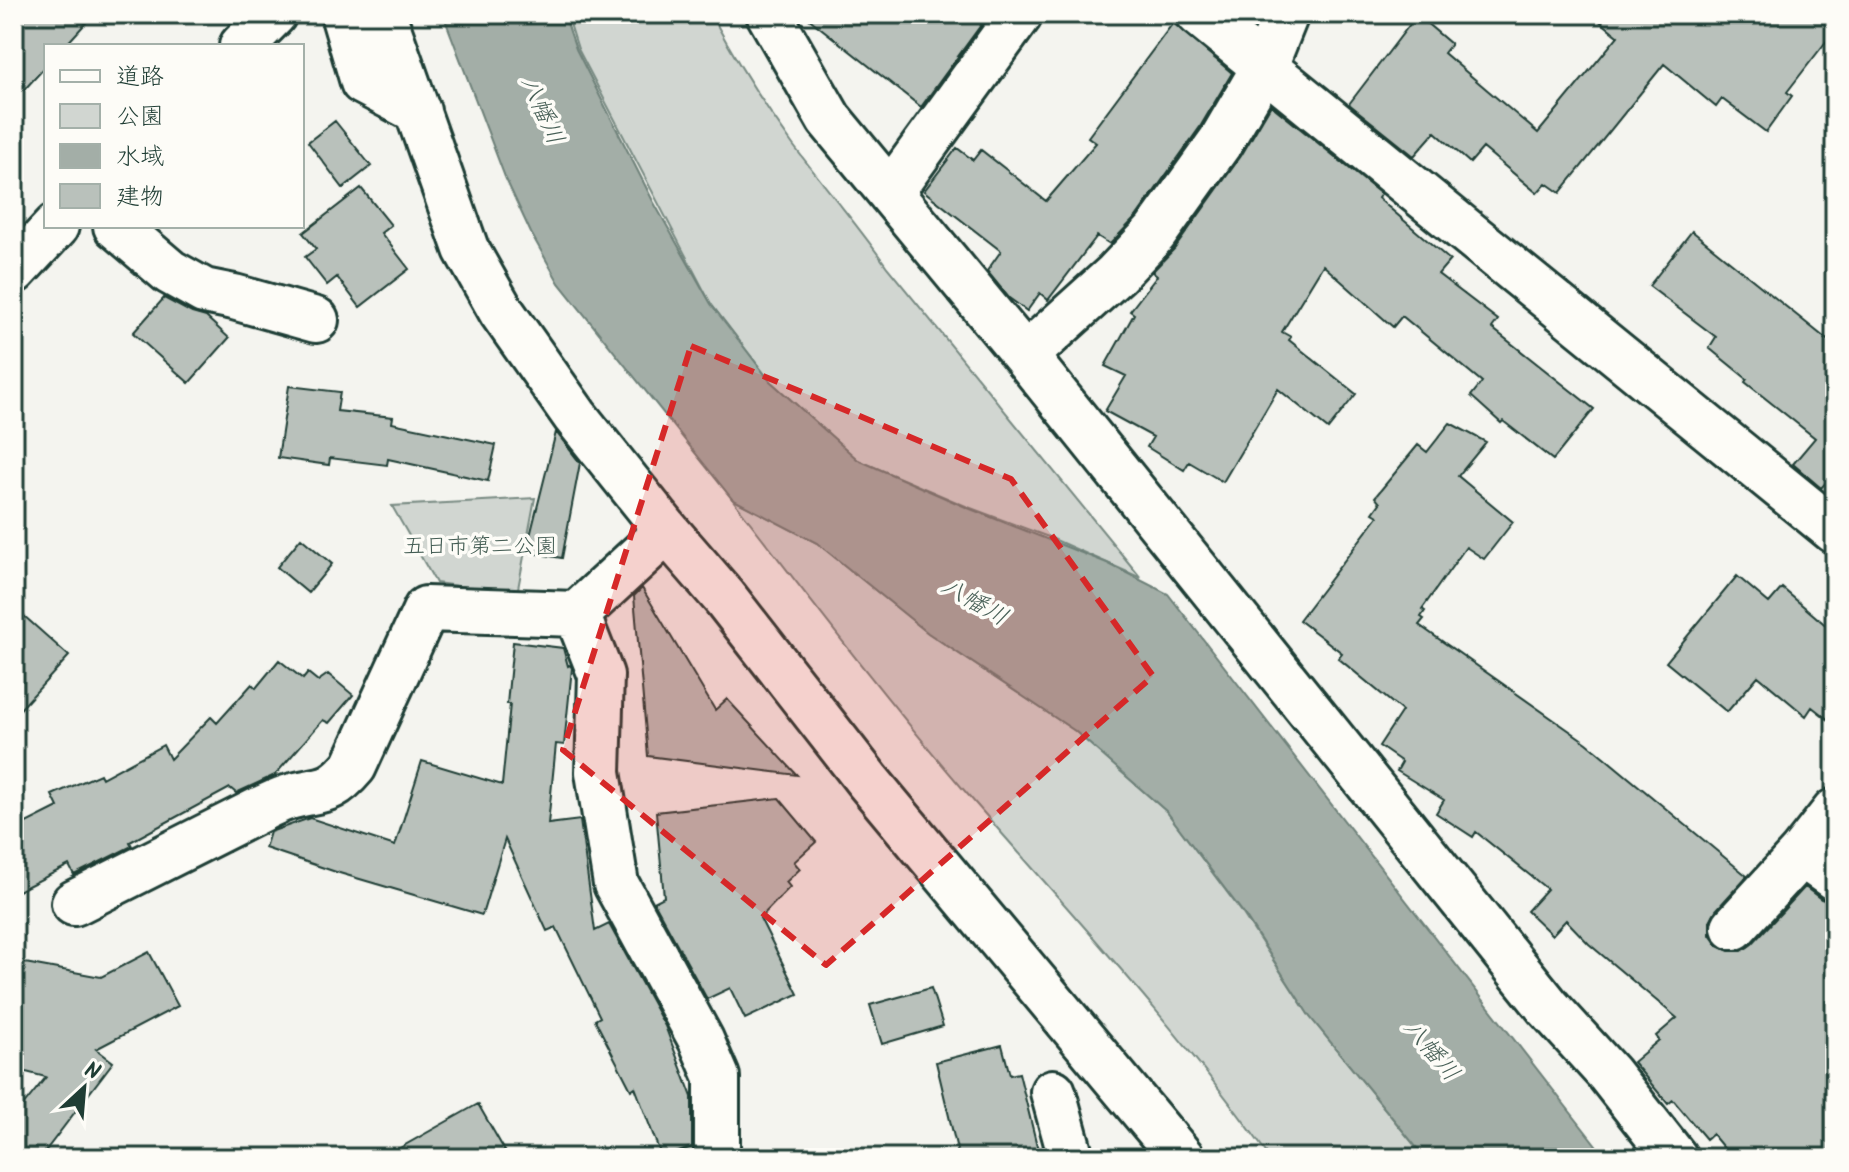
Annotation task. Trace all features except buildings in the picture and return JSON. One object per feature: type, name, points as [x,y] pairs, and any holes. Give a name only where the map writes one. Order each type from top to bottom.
[{"type":"street","points":[[244,44],[274,14]]},
{"type":"street","points":[[343,14],[363,82],[418,111]]},
{"type":"street","points":[[383,14],[466,249],[501,311],[575,416],[725,598],[867,780],[1182,1158]]},
{"type":"street","points":[[769,14],[829,119],[1025,356],[1548,1007],[1609,1074],[1675,1158]]},
{"type":"street","points":[[890,193],[1020,14]]},
{"type":"street","points":[[1199,14],[1835,531]]},
{"type":"street","points":[[1025,356],[1116,274],[1155,233],[1221,141],[1265,66],[1286,14]]},
{"type":"street","points":[[118,228],[170,272],[204,291],[316,320]]},
{"type":"street","points":[[74,903],[261,809],[286,798],[323,792],[340,783],[354,766],[426,609],[577,614],[667,531]]},
{"type":"street","points":[[577,614],[601,675],[598,772],[616,884],[701,1040],[717,1077],[717,1158]]},
{"type":"street","points":[[1734,927],[1818,866],[1835,811]]},
{"type":"street","points":[[1053,1092],[1071,1158]]},
{"type":"highlighted area","points":[[691,346],[1011,479],[1153,676],[826,965],[563,750]]},
{"type":"green space","points":[[567,14],[711,14],[750,81],[793,145],[887,267],[1141,578],[858,460],[770,381],[711,304],[578,49]]},
{"type":"green space","name":"五日市第二公園","points":[[535,498],[517,594],[436,583],[392,506]]},
{"type":"green space","points":[[732,499],[817,543],[928,633],[1075,731],[1167,812],[1241,911],[1310,1017],[1425,1158],[1270,1158],[1160,1016],[904,718]]},
{"type":"water","name":"八幡川","points":[[443,14],[564,14],[576,49],[653,201],[711,304],[770,381],[858,460],[1107,563],[1168,594],[1606,1158],[1425,1158],[1310,1017],[1244,914],[1167,812],[1075,731],[928,633],[817,543],[732,499],[559,283],[505,177]]}]
